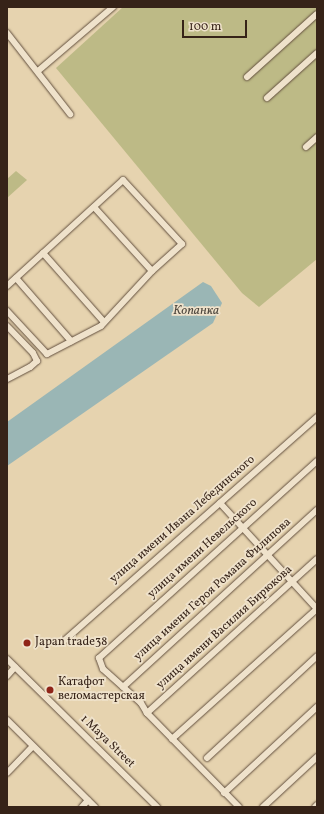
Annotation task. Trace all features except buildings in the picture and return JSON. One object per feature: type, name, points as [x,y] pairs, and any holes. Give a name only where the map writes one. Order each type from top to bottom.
[{"type":"street","points":[[38,71],[113,7]]},
{"type":"street","points":[[247,77],[317,14]]},
{"type":"street","points":[[7,34],[24,53],[70,114]]},
{"type":"street","points":[[267,98],[317,53]]},
{"type":"street","points":[[306,148],[317,137]]},
{"type":"street","points":[[7,286],[123,180],[182,244],[152,271],[104,322],[47,354],[7,311]]},
{"type":"street","points":[[94,206],[152,271]]},
{"type":"street","points":[[43,253],[104,322]]},
{"type":"street","points":[[16,278],[71,341]]},
{"type":"street","points":[[7,326],[33,353],[37,360],[30,367],[7,379]]},
{"type":"street","name":"улица имени Ивана Лебединского","points":[[65,640],[317,417]]},
{"type":"street","name":"улица имени Невельского","points":[[123,687],[100,667],[99,661],[103,654],[317,461]]},
{"type":"street","points":[[172,740],[317,609],[220,503]]},
{"type":"street","name":"улица имени Героя Романа Филипова","points":[[123,687],[317,510]]},
{"type":"street","name":"улица имени Василия Бирюкова","points":[[147,713],[317,559]]},
{"type":"street","points":[[207,758],[317,656]]},
{"type":"street","name":"1 Maya Street","points":[[7,660],[158,807]]},
{"type":"street","points":[[7,676],[15,667]]},
{"type":"street","points":[[123,687],[172,740],[239,807]]},
{"type":"street","points":[[224,793],[317,708]]},
{"type":"street","points":[[7,720],[95,807]]},
{"type":"street","points":[[7,773],[33,746]]},
{"type":"street","points":[[263,807],[317,757]]},
{"type":"street","points":[[82,807],[88,800]]},
{"type":"shaded area","points":[[123,7],[317,7],[317,259],[259,307],[242,293],[56,68]]},
{"type":"shaded area","points":[[16,171],[27,180],[7,198],[7,179]]},
{"type":"water","name":"Копанка","points":[[203,282],[211,286],[222,303],[213,323],[7,466],[7,422]]},
{"type":"place","name":"Japan trade38","points":[[27,643]]},
{"type":"place","name":"Катафот веломастерская","points":[[50,690]]}]
